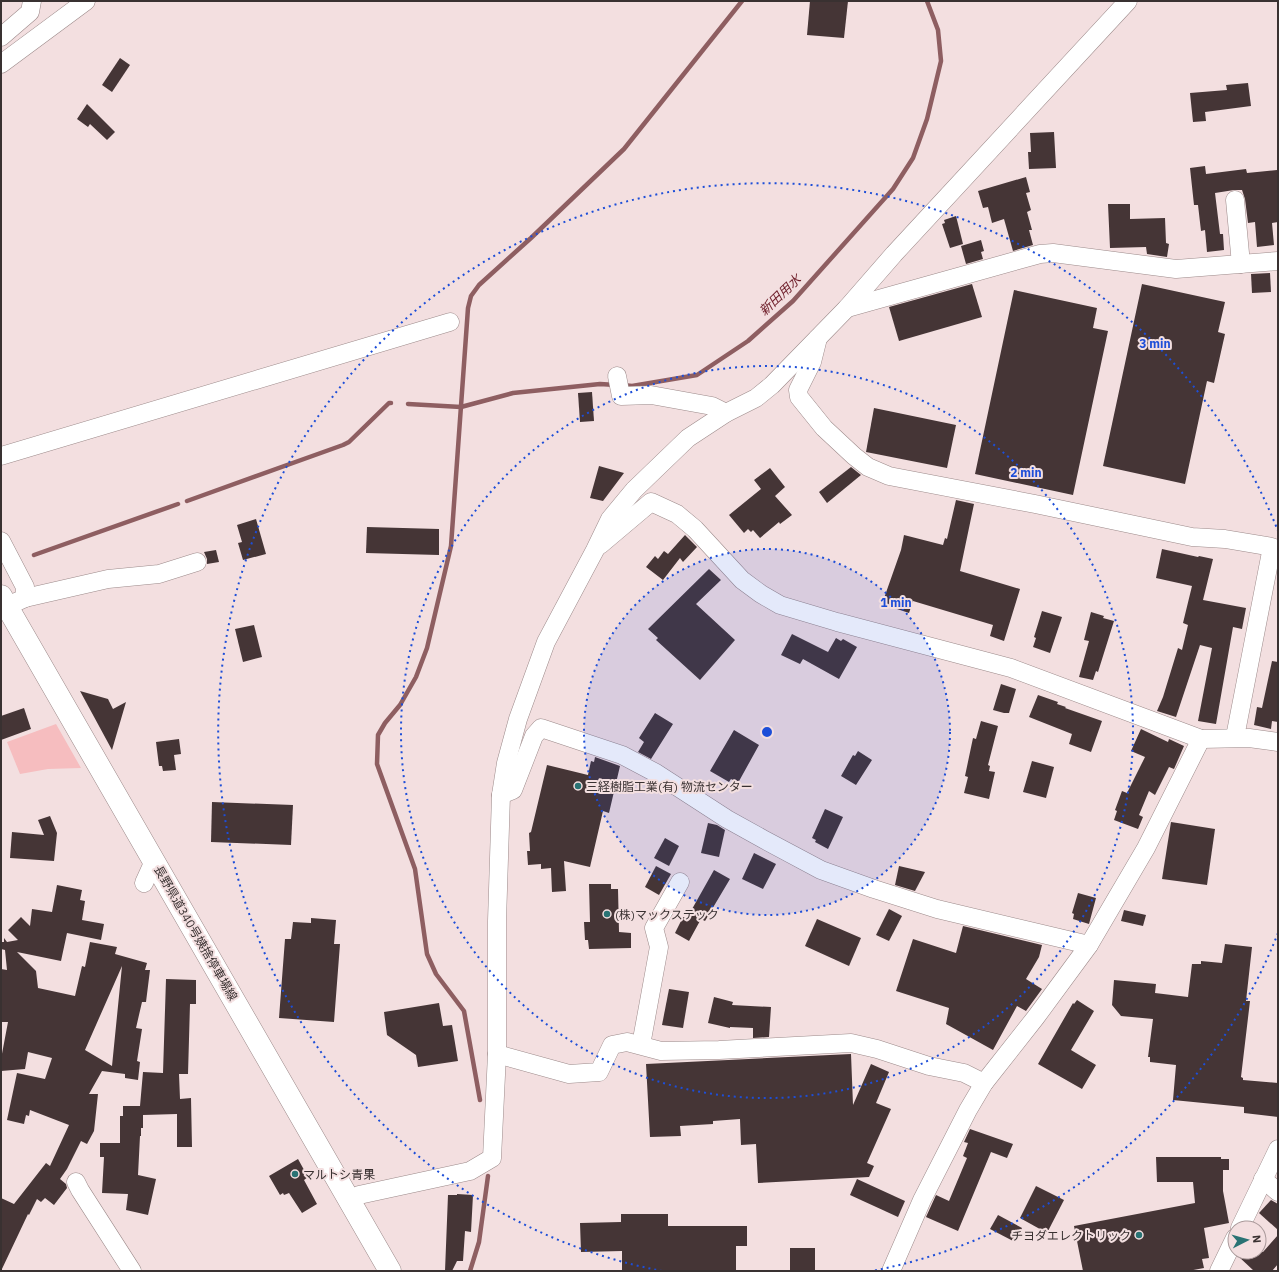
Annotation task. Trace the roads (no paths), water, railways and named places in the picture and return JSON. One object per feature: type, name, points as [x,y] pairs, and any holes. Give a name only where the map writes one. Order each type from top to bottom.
[{"type":"main road","name":"長野県道340号姨捨停車場線","points":[[9,603],[154,861],[390,1271]]},
{"type":"street","points":[[1,36],[30,12],[32,1]]},
{"type":"street","points":[[1,64],[86,1]]},
{"type":"street","points":[[350,1201],[359,1195],[470,1171],[492,1158],[497,1054],[497,921],[501,795],[506,763],[518,719],[546,642],[610,519],[634,490],[688,438],[726,413],[756,398],[818,338],[1128,1]]},
{"type":"street","points":[[1235,200],[1242,264]]},
{"type":"street","points":[[847,308],[1040,254],[1053,253],[1176,269],[1278,261]]},
{"type":"street","points":[[1,456],[450,322]]},
{"type":"street","points":[[818,338],[812,362],[798,390],[799,397],[824,428],[868,467],[889,476],[1035,504],[1145,528],[1192,537],[1225,539],[1272,547],[1235,737]]},
{"type":"street","points":[[617,376],[620,396],[651,395],[712,406],[726,413]]},
{"type":"street","points":[[595,550],[651,502],[677,514],[695,529],[742,580],[761,594],[780,605],[837,622],[1011,668],[1201,739],[1235,737],[1278,742]]},
{"type":"street","points":[[1,541],[25,587],[9,603]]},
{"type":"street","points":[[9,603],[108,579],[159,574],[197,562]]},
{"type":"street","points":[[501,795],[513,790],[534,736],[541,728],[622,755],[656,773],[727,819],[763,840],[822,870],[874,889],[937,908],[1089,945]]},
{"type":"street","points":[[891,1271],[922,1200],[968,1110],[984,1083],[1036,1017],[1089,945],[1146,848],[1201,739]]},
{"type":"street","points":[[144,883],[154,861]]},
{"type":"street","points":[[641,1045],[658,947],[654,928],[680,882]]},
{"type":"street","points":[[497,1054],[569,1074],[599,1072],[612,1045],[627,1042],[661,1050],[719,1050],[851,1043],[877,1049],[929,1066],[964,1073],[984,1083]]},
{"type":"street","points":[[1244,1220],[1278,1149]]},
{"type":"street","points":[[1263,1179],[1278,1192]]},
{"type":"street","points":[[76,1182],[132,1271]]},
{"type":"street","points":[[1222,1270],[1227,1258]]},
{"type":"waterway","points":[[480,1100],[464,1011],[436,974],[427,954],[415,869],[377,764],[378,735],[385,723],[400,705],[416,677],[427,648],[451,546],[468,308],[471,296],[479,285],[531,238],[624,149],[742,1]]},
{"type":"waterway","name":"新田用水","points":[[623,385],[632,386],[697,375],[748,341],[793,301],[893,189],[913,158],[927,119],[941,61],[938,30],[927,1]]},
{"type":"waterway","name":"新田用水","points":[[408,404],[461,407],[513,393],[600,384],[616,385]]},
{"type":"waterway","points":[[187,501],[343,445],[349,442],[389,403],[391,403]]},
{"type":"waterway","points":[[34,555],[178,504]]},
{"type":"waterway","points":[[470,1271],[479,1242],[488,1176]]},
{"type":"place","name":"三経樹脂工業(有) 物流センター","points":[[578,786]]},
{"type":"place","name":"(株)マックステック","points":[[607,914]]},
{"type":"place","name":"マルトシ青果","points":[[295,1174]]},
{"type":"place","name":"チヨダエレクトリック","points":[[1139,1235]]}]
